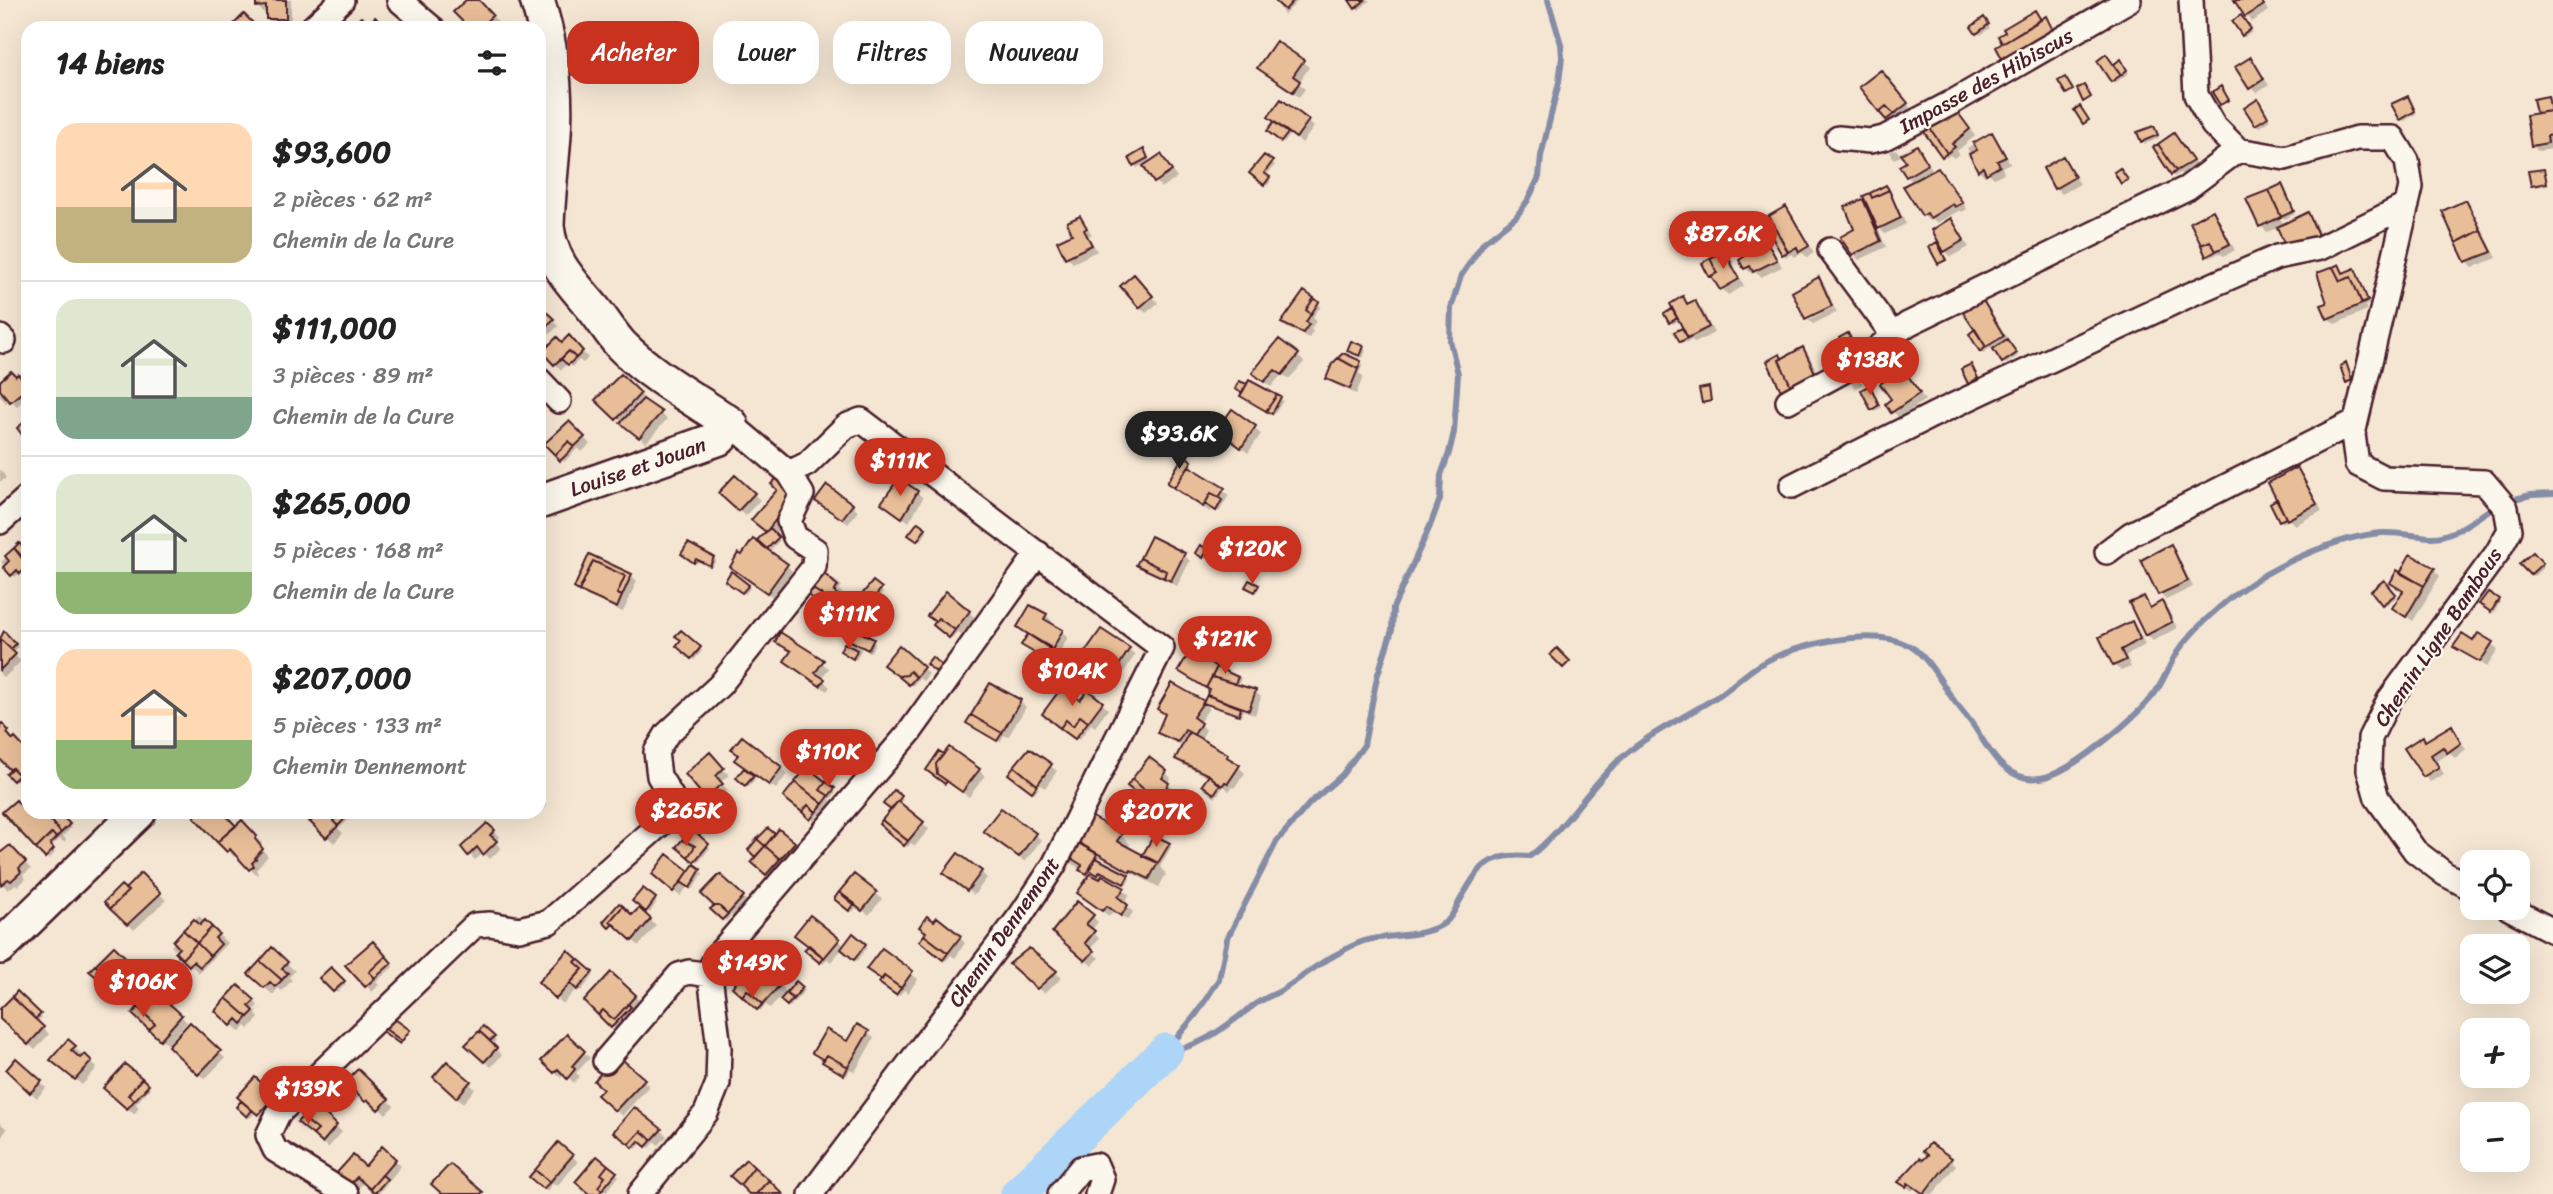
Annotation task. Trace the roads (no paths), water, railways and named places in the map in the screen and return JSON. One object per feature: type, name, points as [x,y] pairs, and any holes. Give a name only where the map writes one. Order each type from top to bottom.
[{"type":"main road","points":[[537,0],[544,21]]},
{"type":"main road","points":[[546,27],[551,55],[547,106],[546,222]]},
{"type":"main road","points":[[546,246],[621,344],[645,366],[731,424]]},
{"type":"main road","name":"Louise et Jouan","points":[[546,500],[720,438],[731,424]]},
{"type":"main road","points":[[0,947],[132,819]]},
{"type":"street","points":[[320,21],[342,0]]},
{"type":"street","points":[[399,0],[424,21]]},
{"type":"street","name":"Impasse des Hibiscus","points":[[1838,138],[1870,141],[1884,138],[1951,103],[2129,0]]},
{"type":"street","points":[[1788,401],[1850,367],[1908,324],[2187,188],[2238,150],[2213,125],[2196,95],[2192,0]]},
{"type":"street","name":"Chemin Ligne Bambous","points":[[2238,150],[2285,158],[2357,138],[2393,138],[2407,162],[2411,187],[2353,434],[2357,464],[2384,478],[2484,482],[2506,508],[2510,530],[2389,700],[2370,738],[2369,770],[2377,798],[2415,851],[2460,882]]},
{"type":"street","points":[[1792,486],[1933,415],[2198,292],[2277,257],[2320,248],[2407,205]]},
{"type":"street","points":[[1830,250],[1893,335]]},
{"type":"street","points":[[546,387],[559,401]]},
{"type":"street","points":[[640,1194],[706,1113],[718,1083],[719,1048],[710,975],[717,956],[909,733],[1038,553],[861,420],[846,426],[807,464],[789,473]]},
{"type":"street","points":[[2107,552],[2131,534],[2356,421]]},
{"type":"street","points":[[346,1194],[275,1150],[268,1135],[278,1114],[475,925],[490,924],[519,929],[549,922],[665,820],[671,796],[659,776],[656,752],[667,734],[720,685],[814,567],[815,551],[795,537],[789,521],[802,495],[789,473],[731,424]]},
{"type":"street","name":"Chemin Dennemont","points":[[811,1194],[1021,915],[1054,865],[1162,648],[1038,553]]},
{"type":"street","points":[[2530,919],[2553,931]]},
{"type":"street","points":[[606,1061],[679,975],[689,972],[710,975]]},
{"type":"street","points":[[1060,1194],[1081,1168],[1096,1165],[1102,1178],[1097,1194]]},
{"type":"waterway","points":[[1166,1051],[1197,1013],[1219,979],[1227,939],[1277,841],[1310,803],[1342,775],[1364,745],[1377,677],[1392,630],[1393,608],[1440,499],[1441,475],[1454,432],[1458,374],[1450,341],[1451,308],[1461,276],[1484,242],[1516,217],[1539,177],[1562,57],[1561,44],[1548,0]]},
{"type":"waterway","points":[[2515,499],[2553,494]]},
{"type":"waterway","points":[[1166,1051],[1191,1046],[1213,1035],[1257,1003],[1353,945],[1427,931],[1446,922],[1471,881],[1485,865],[1503,857],[1530,856],[1554,834],[1608,771],[1632,749],[1721,694],[1754,668],[1774,657],[1813,644],[1856,638],[1895,640],[1910,646],[1929,664],[2001,765],[2018,776],[2040,778],[2052,775],[2083,757],[2142,708],[2155,693],[2178,651],[2191,635],[2222,605],[2252,582],[2326,546],[2382,533],[2438,537],[2461,528],[2489,510]]},
{"type":"waterway","points":[[1018,1194],[1166,1051]]}]
